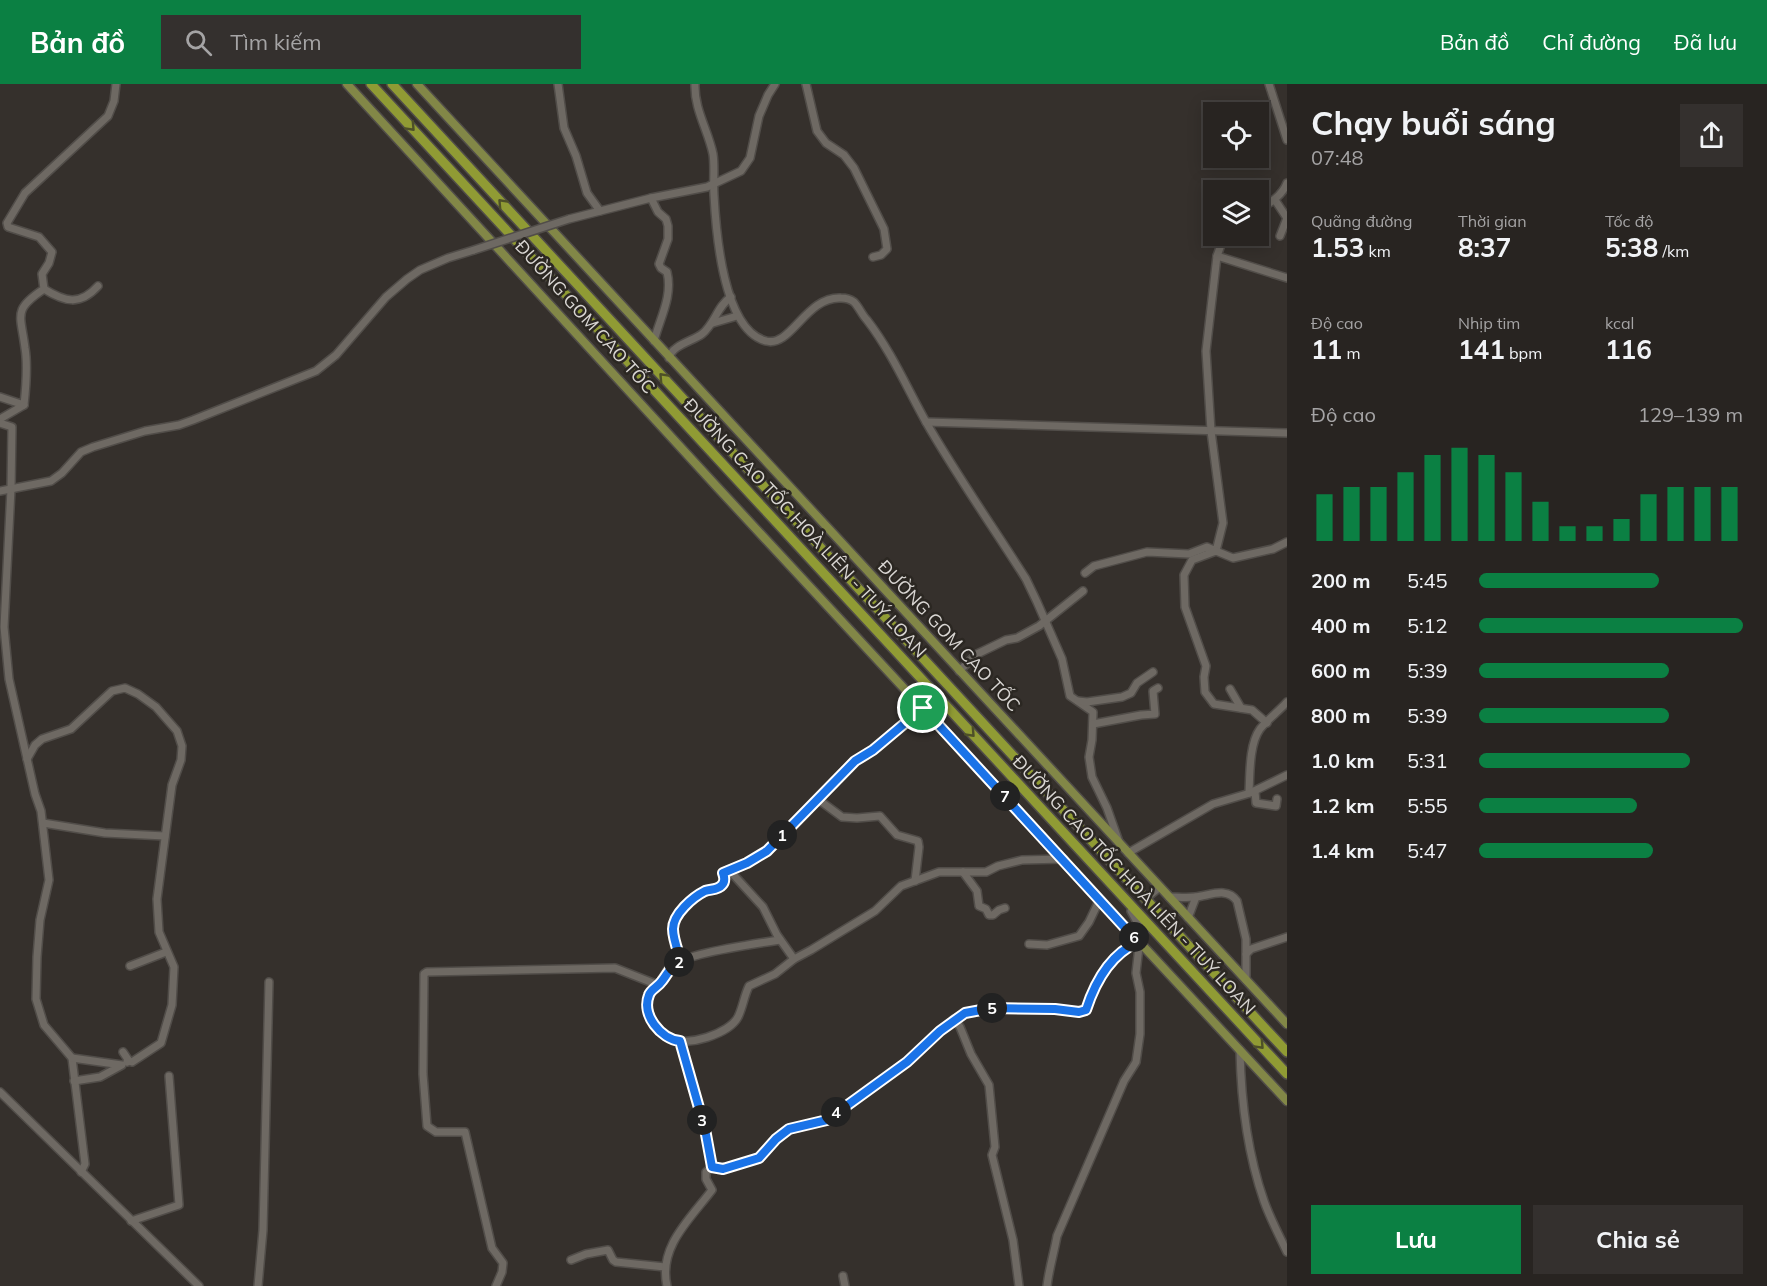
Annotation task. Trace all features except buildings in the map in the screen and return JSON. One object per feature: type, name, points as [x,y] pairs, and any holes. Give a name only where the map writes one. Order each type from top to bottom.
[{"type":"highway","name":"ĐƯỜNG CAO TỐC HOÀ LIÊN - TUÝ LOAN","points":[[371,84],[1287,1074]]},
{"type":"highway","name":"ĐƯỜNG CAO TỐC HOÀ LIÊN - TUÝ LOAN","points":[[392,84],[1287,1052]]},
{"type":"main road","name":"ĐƯỜNG GOM CAO TỐC","points":[[347,84],[1287,1101]]},
{"type":"main road","name":"ĐƯỜNG GOM CAO TỐC","points":[[417,84],[1287,1024]]},
{"type":"street","points":[[98,286],[81,300],[57,297],[44,288],[42,274],[50,263],[52,252],[39,237],[8,227],[7,223],[25,193],[108,116],[114,101],[116,84]]},
{"type":"street","points":[[558,84],[564,128],[576,156],[587,193],[600,211]]},
{"type":"street","points":[[696,84],[700,117],[713,156],[713,185],[723,271],[737,316],[760,338],[766,341],[776,341],[791,332],[819,303],[833,298],[852,300],[875,329],[926,422],[1026,579],[1062,659],[1070,696],[1093,712],[1089,757],[1092,777],[1107,808],[1120,844]]},
{"type":"street","points":[[0,491],[51,481],[62,473],[81,452],[93,447],[145,431],[186,423],[316,371],[336,354],[386,297],[420,270],[448,258],[569,219],[713,185],[741,171],[747,163],[759,116],[775,84]]},
{"type":"street","points":[[806,84],[817,131],[826,142],[844,155],[854,168],[884,229],[886,249],[881,255],[873,257]]},
{"type":"street","points":[[1269,84],[1287,140]]},
{"type":"street","points":[[1269,204],[1285,190],[1287,183]]},
{"type":"street","points":[[651,198],[658,212],[666,219],[668,226],[668,239],[659,264],[667,272],[669,279],[668,298],[654,341]]},
{"type":"street","points":[[1275,200],[1287,218],[1280,236]]},
{"type":"street","points":[[1216,551],[1223,523],[1211,431],[1206,351],[1216,256],[1220,246]]},
{"type":"street","points":[[1216,256],[1287,278]]},
{"type":"street","points":[[24,405],[25,348],[19,317],[27,300],[44,288]]},
{"type":"street","points":[[669,358],[674,349],[702,334],[712,323],[720,307],[731,297]]},
{"type":"street","points":[[712,323],[730,316],[737,316]]},
{"type":"street","points":[[0,397],[24,405]]},
{"type":"street","points":[[24,405],[0,421],[12,427],[4,627],[9,679],[35,794],[41,811],[49,880],[40,920],[36,957],[36,999],[44,1025],[72,1058],[85,1164],[81,1172]]},
{"type":"street","points":[[926,422],[1287,433]]},
{"type":"street","points":[[1085,573],[1094,566],[1146,552],[1189,554],[1207,547],[1233,558],[1273,549],[1287,542]]},
{"type":"street","points":[[1216,551],[1192,560],[1184,575],[1185,607],[1206,666],[1203,677],[1205,692],[1214,704],[1252,710],[1267,723]]},
{"type":"street","points":[[959,671],[977,654],[1006,640],[1017,638],[1045,621],[1083,591]]},
{"type":"street","points":[[1076,701],[1087,702],[1122,697],[1131,693],[1137,683],[1153,672]]},
{"type":"street","points":[[27,759],[35,745],[42,739],[71,729],[112,691],[125,688],[156,707],[177,731],[182,746],[181,760],[172,785],[157,898],[159,932],[174,967],[172,1005],[160,1043],[132,1062],[129,1061],[100,1077],[74,1081]]},
{"type":"street","points":[[1230,689],[1241,708]]},
{"type":"street","points":[[1093,724],[1155,714],[1156,690],[1146,694]]},
{"type":"street","points":[[1277,799],[1275,806],[1256,803],[1252,792],[1253,751],[1261,728],[1287,702]]},
{"type":"street","points":[[681,961],[673,932],[677,916],[689,903],[706,891],[722,886],[725,881],[723,873],[767,851],[855,761],[873,750],[923,708]]},
{"type":"street","points":[[1128,853],[1213,804],[1252,792],[1287,774]]},
{"type":"street","points":[[819,800],[846,818],[880,816],[888,822],[897,835],[918,841],[915,881]]},
{"type":"street","points":[[43,823],[105,833],[165,836]]},
{"type":"street","points":[[780,940],[705,954],[671,966],[658,985],[650,992],[648,999],[651,1017],[663,1035],[671,1040],[680,1041],[711,1036],[725,1030],[737,1018],[749,986],[775,974],[794,958],[811,951],[875,910],[901,886],[939,872],[986,872],[998,866],[1022,860],[1064,859]]},
{"type":"street","points":[[730,871],[763,908],[780,940],[794,958]]},
{"type":"street","points":[[963,872],[977,891],[979,906],[987,910],[989,915],[1005,908]]},
{"type":"street","points":[[1150,895],[1160,887]]},
{"type":"street","points":[[1169,897],[1196,897],[1219,893],[1234,896],[1244,932],[1246,980]]},
{"type":"street","points":[[1188,918],[1196,897]]},
{"type":"street","points":[[1029,944],[1047,945],[1079,936],[1100,899]]},
{"type":"street","points":[[1047,1286],[1057,1236],[1124,1081],[1136,1062],[1141,1016],[1136,973],[1140,929],[1131,911]]},
{"type":"street","points":[[1246,954],[1257,946],[1287,937]]},
{"type":"street","points":[[712,1167],[723,1169],[759,1158],[776,1139],[789,1129],[827,1120],[907,1062],[954,1019],[975,1010],[1055,1009],[1079,1012],[1086,1010],[1093,987],[1115,958],[1129,946],[1138,942]]},
{"type":"street","points":[[130,966],[166,952]]},
{"type":"street","points":[[496,1286],[503,1263],[492,1248],[465,1132],[436,1132],[427,1125],[423,1074],[424,974],[428,972],[615,968],[658,985]]},
{"type":"street","points":[[258,1286],[263,1230],[269,982]]},
{"type":"street","points":[[954,1019],[990,1085],[995,1148],[992,1155],[1013,1240],[1019,1286]]},
{"type":"street","points":[[680,1041],[705,1129],[712,1167]]},
{"type":"street","points":[[1240,1050],[1241,1087],[1248,1147],[1264,1202],[1287,1252]]},
{"type":"street","points":[[123,1052],[129,1061]]},
{"type":"street","points":[[72,1058],[122,1065]]},
{"type":"street","points":[[130,1221],[179,1205],[170,1076]]},
{"type":"street","points":[[0,1092],[130,1221],[200,1286]]},
{"type":"street","points":[[667,1286],[665,1260],[670,1246],[697,1207],[712,1190],[706,1179],[706,1172],[712,1167]]},
{"type":"street","points":[[571,1260],[586,1254],[608,1250],[616,1262],[665,1267]]},
{"type":"street","points":[[843,1276],[845,1286]]},
{"type":"route","points":[[923,708],[1138,942],[1129,946],[1115,958],[1093,987],[1086,1010],[1073,1012],[1055,1009],[992,1008],[965,1013],[954,1019],[907,1062],[827,1120],[789,1129],[776,1139],[759,1158],[723,1169],[712,1167],[705,1129],[680,1041],[671,1040],[659,1031],[648,1009],[650,992],[663,980],[671,966],[681,961],[673,932],[677,916],[689,903],[706,891],[722,886],[725,881],[723,873],[767,851],[855,761],[873,750],[923,708]]}]
